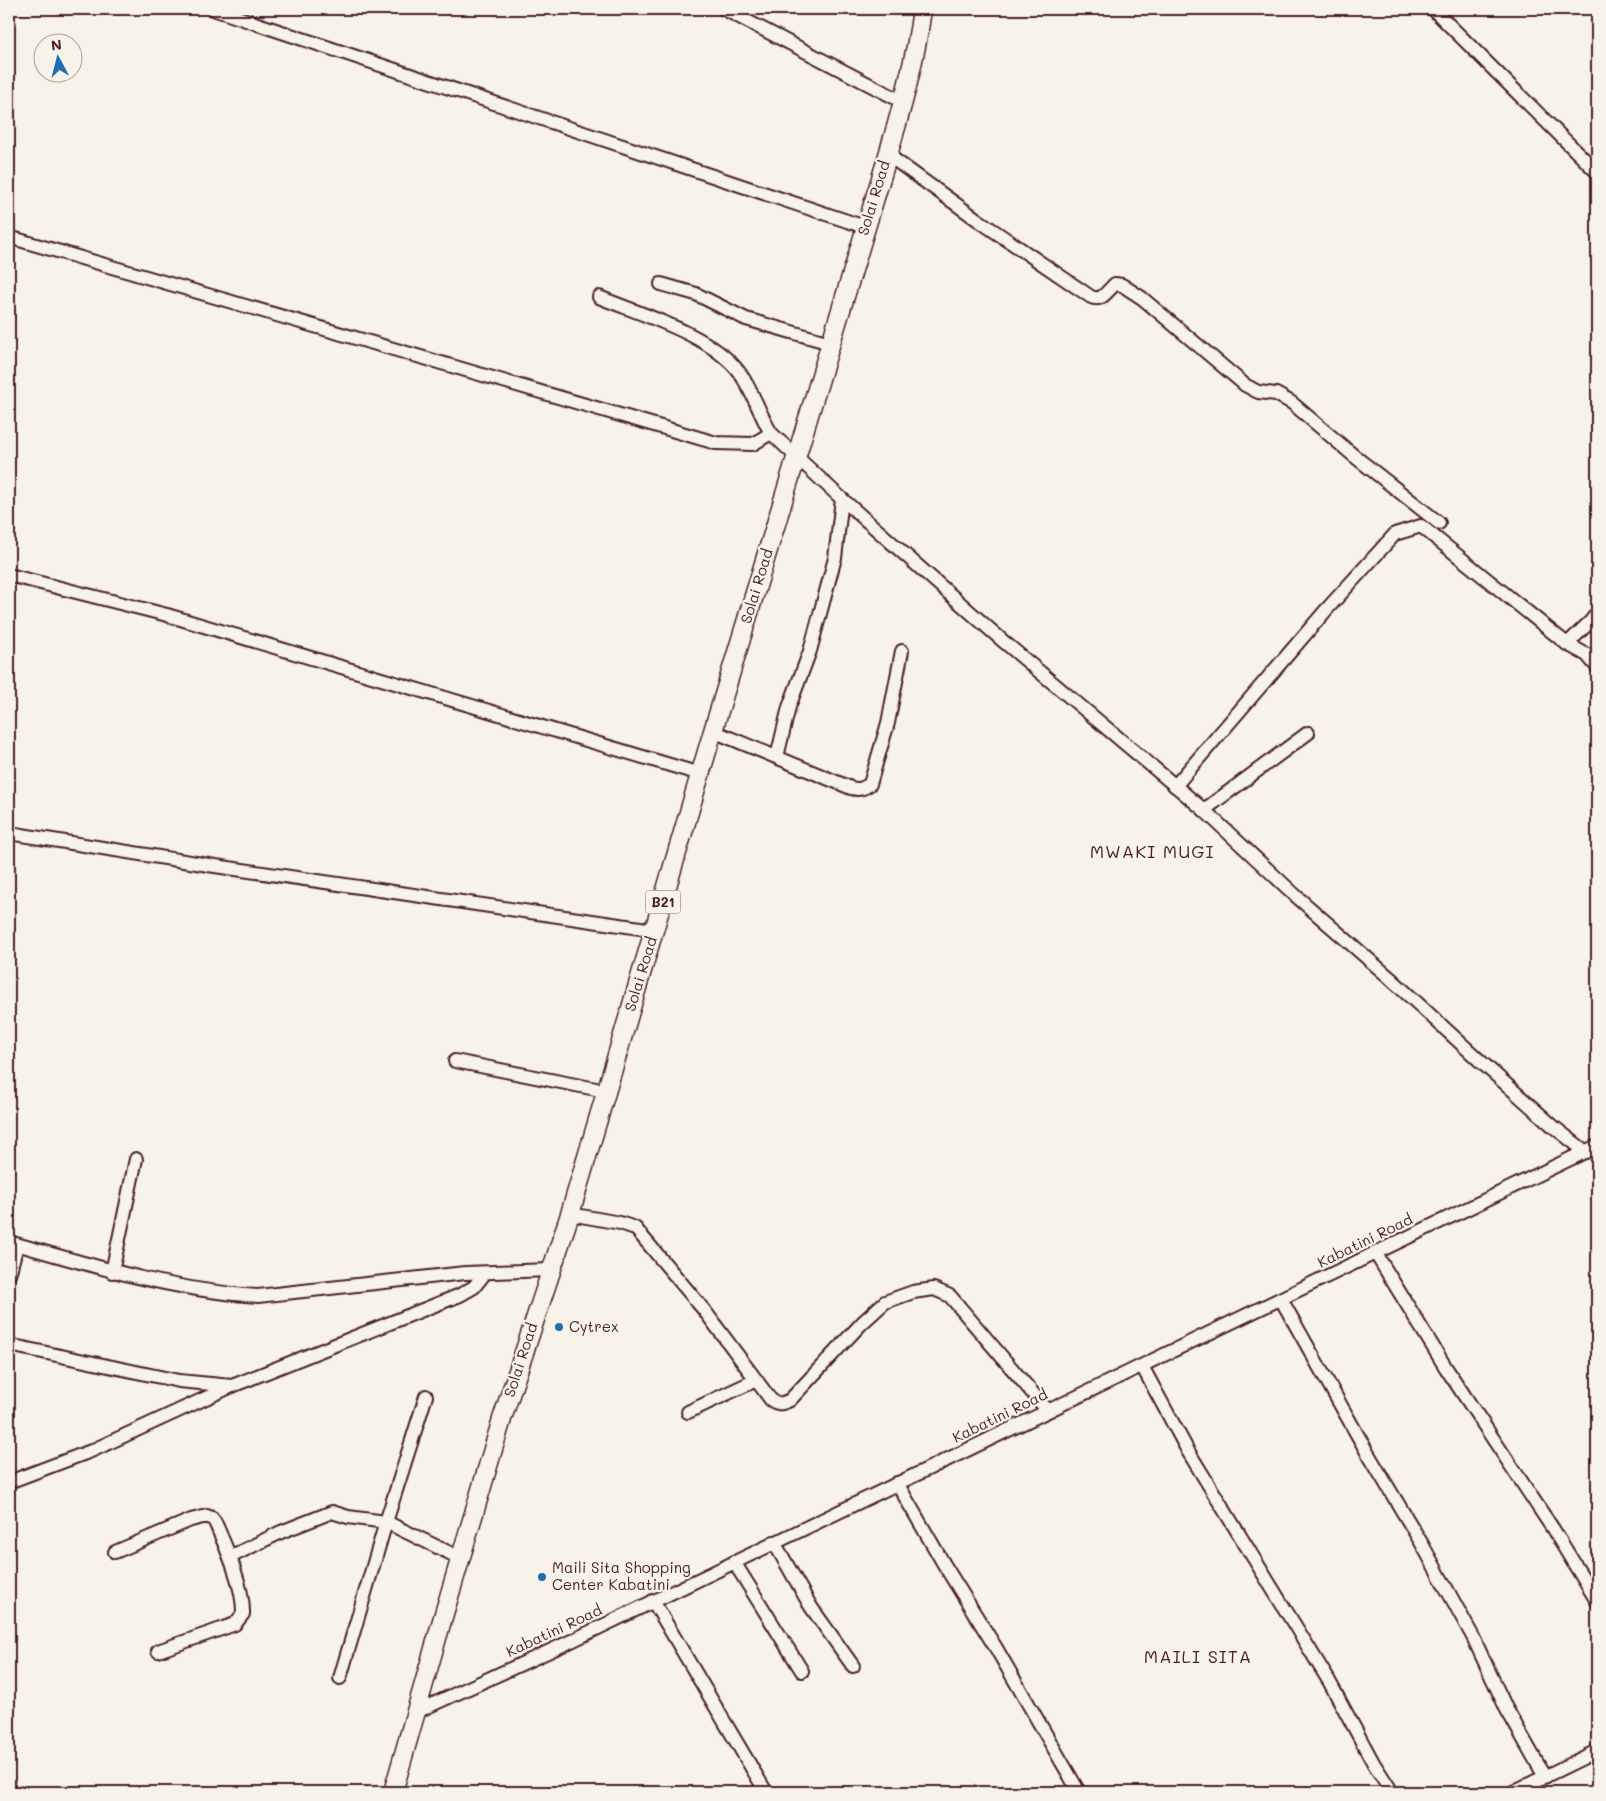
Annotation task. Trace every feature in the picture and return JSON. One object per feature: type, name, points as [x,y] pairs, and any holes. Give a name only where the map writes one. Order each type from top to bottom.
[{"type":"highway","name":"Solai Road","points":[[393,1792],[502,1419],[570,1214],[700,774],[888,155],[903,102],[922,9]]},
{"type":"street","points":[[213,9],[865,227]]},
{"type":"street","points":[[724,9],[903,102]]},
{"type":"street","points":[[1433,9],[1597,172]]},
{"type":"street","points":[[888,155],[978,220],[1091,297],[1101,298],[1115,284],[1129,289],[1245,385],[1258,392],[1276,394],[1292,403],[1438,523]]},
{"type":"street","points":[[9,238],[716,443],[753,444],[771,433]]},
{"type":"street","points":[[662,284],[696,294],[746,319],[830,343]]},
{"type":"street","points":[[599,297],[682,331],[718,351],[738,372],[757,402],[771,433],[788,446],[796,456],[842,499],[1003,641],[1204,810],[1296,896],[1390,978],[1540,1115],[1591,1149]]},
{"type":"street","points":[[777,757],[789,707],[810,651],[835,558],[842,499]]},
{"type":"street","points":[[1175,786],[1327,609],[1395,534],[1421,526],[1567,644],[1587,655],[1597,666]]},
{"type":"street","points":[[9,575],[167,616],[700,774]]},
{"type":"street","points":[[1567,644],[1597,613]]},
{"type":"street","points":[[713,731],[850,788],[858,790],[864,788],[870,784],[888,723],[902,651]]},
{"type":"street","points":[[1204,810],[1308,734]]},
{"type":"street","points":[[9,833],[215,866],[654,930]]},
{"type":"street","points":[[455,1061],[606,1091]]},
{"type":"street","name":"Kabatini Road","points":[[416,1712],[565,1644],[1591,1149]]},
{"type":"street","points":[[112,1272],[136,1159]]},
{"type":"street","points":[[570,1214],[635,1228],[704,1310],[771,1400],[777,1404],[783,1404],[790,1400],[862,1323],[885,1302],[913,1292],[934,1289],[950,1296],[1048,1411]]},
{"type":"street","points":[[9,1275],[13,1243],[112,1272],[232,1294],[258,1296],[379,1281],[465,1273],[550,1270]]},
{"type":"street","points":[[1376,1254],[1446,1368],[1553,1529],[1597,1601]]},
{"type":"street","points":[[9,1482],[91,1451],[232,1386],[460,1295],[474,1287],[486,1273]]},
{"type":"street","points":[[1281,1299],[1473,1637],[1506,1708],[1545,1777]]},
{"type":"street","points":[[9,1345],[179,1381],[232,1386]]},
{"type":"street","points":[[1142,1366],[1188,1451],[1329,1680],[1369,1755],[1392,1792]]},
{"type":"street","points":[[688,1412],[756,1380]]},
{"type":"street","points":[[340,1678],[386,1522],[426,1396]]},
{"type":"street","points":[[897,1483],[945,1566],[996,1648],[1079,1792]]},
{"type":"street","points":[[230,1557],[281,1532],[332,1512],[348,1517],[386,1522],[460,1558]]},
{"type":"street","points":[[115,1552],[192,1520],[207,1516],[215,1522],[230,1557],[241,1596],[243,1614],[235,1624],[158,1650]]},
{"type":"street","points":[[774,1542],[811,1607],[854,1666]]},
{"type":"street","points":[[734,1562],[802,1671]]},
{"type":"street","points":[[654,1601],[766,1792]]},
{"type":"street","points":[[1513,1792],[1597,1751]]},
{"type":"place","name":"Cytrex","points":[[559,1327]]},
{"type":"place","name":"Maili Sita Shopping Center Kabatini","points":[[542,1577]]},
{"type":"district","name":"MWAKI MUGI","points":[[1152,852]]},
{"type":"district","name":"MAILI SITA","points":[[1198,1657]]}]
